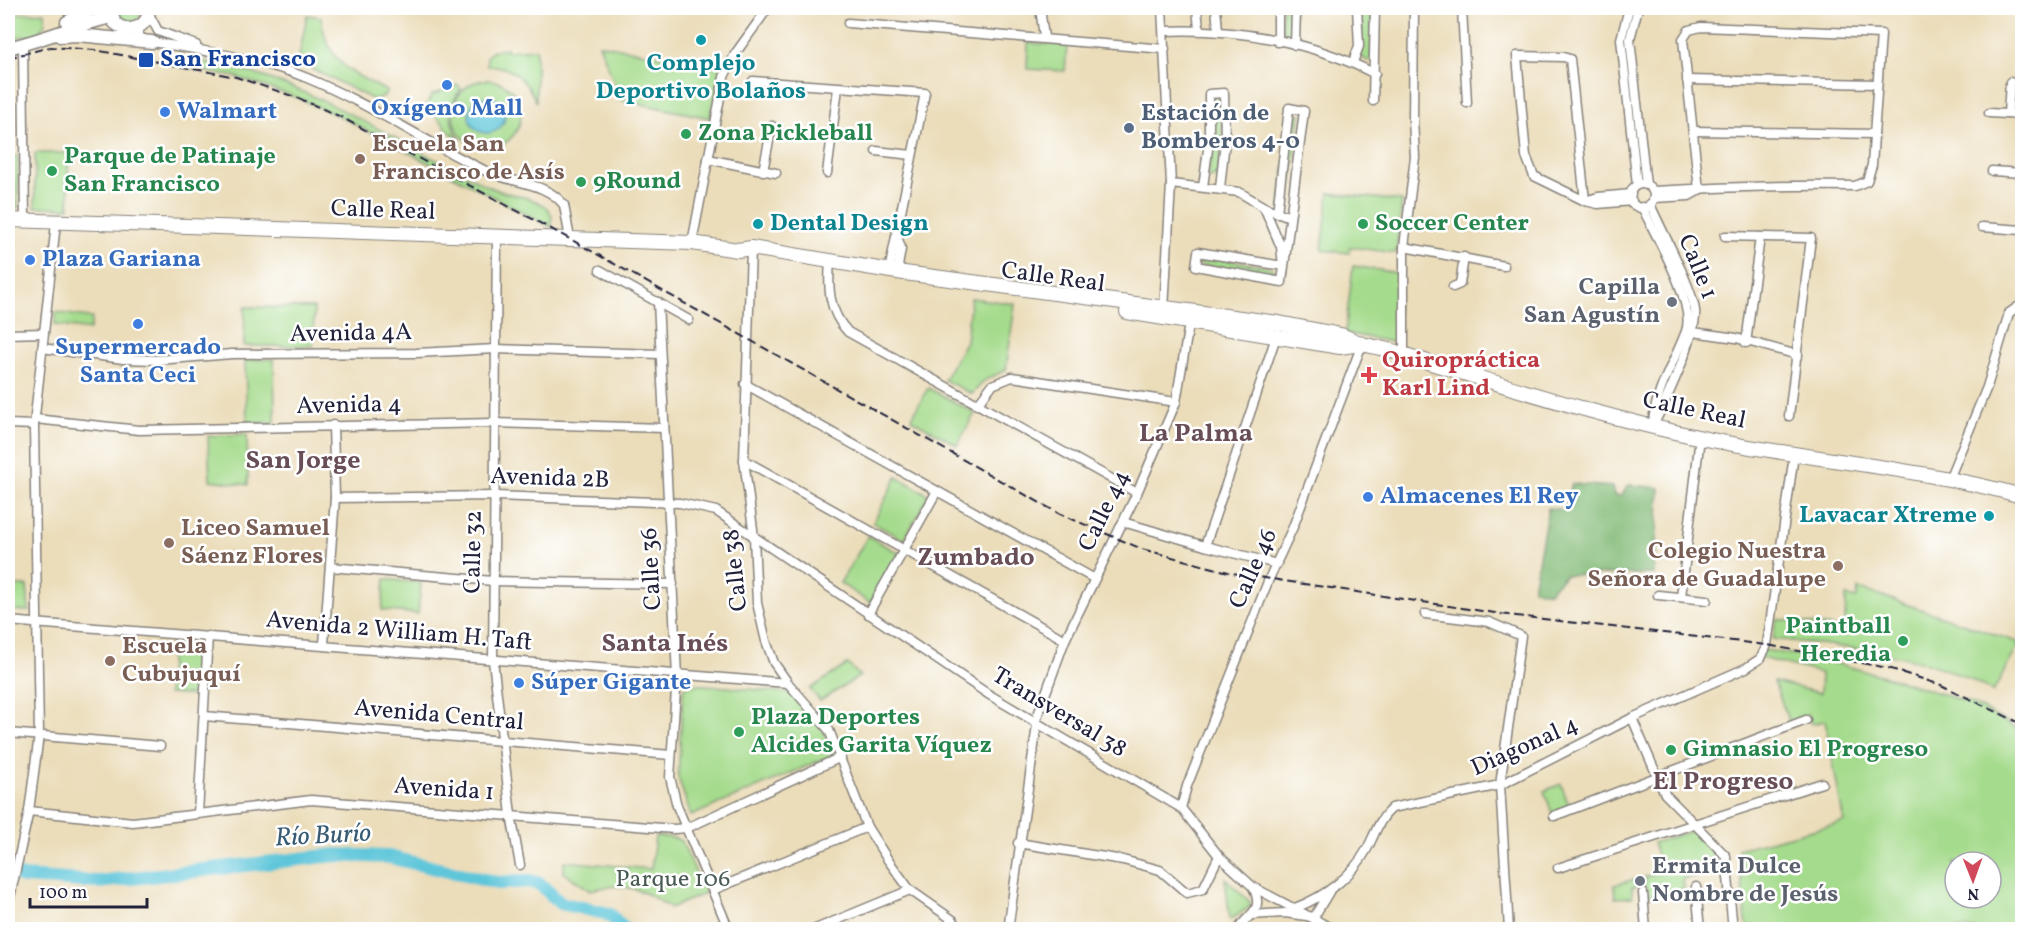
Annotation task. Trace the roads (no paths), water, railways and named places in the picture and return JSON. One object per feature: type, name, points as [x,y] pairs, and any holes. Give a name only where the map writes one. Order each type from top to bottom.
[{"type":"main road","points":[[23,45],[95,8]]},
{"type":"main road","points":[[8,48],[53,36],[111,12],[118,26],[135,29],[145,22],[149,11]]},
{"type":"main road","points":[[53,36],[78,35],[152,42]]},
{"type":"main road","name":"Calle Real","points":[[8,220],[692,243],[1164,312]]},
{"type":"main road","name":"Calle Real","points":[[8,226],[25,222]]},
{"type":"main road","name":"Calle Real","points":[[830,264],[893,271],[1278,329],[1340,347],[1362,344],[1404,354],[1546,400],[1700,437],[1949,478],[2022,496]]},
{"type":"street","points":[[692,243],[728,68],[768,8]]},
{"type":"street","points":[[1040,8],[1044,37]]},
{"type":"street","points":[[1162,8],[1171,184],[1164,312]]},
{"type":"street","points":[[1197,8],[1199,29]]},
{"type":"street","points":[[1216,8],[1218,30]]},
{"type":"street","points":[[1278,8],[1278,42]]},
{"type":"street","points":[[1295,45],[1296,8]]},
{"type":"street","points":[[1353,62],[1359,46],[1357,8]]},
{"type":"street","points":[[1373,101],[1375,8]]},
{"type":"street","points":[[1404,354],[1404,247],[1415,157],[1414,8]]},
{"type":"street","points":[[1462,8],[1467,103]]},
{"type":"street","name":"Calle 1","points":[[1633,10],[1630,39],[1632,107],[1647,195],[1676,271],[1695,311],[1668,383],[1655,407],[1653,426]]},
{"type":"street","points":[[149,11],[154,26],[164,35],[306,77],[367,105],[492,174],[548,191],[564,205],[570,239]]},
{"type":"street","points":[[848,23],[1044,37],[1165,49]]},
{"type":"street","points":[[1585,201],[1570,59],[1517,56],[1526,156],[1534,176],[1585,201],[1598,196],[1631,197],[1760,185],[1855,186],[1862,184],[1871,176],[1881,34],[1701,27],[1689,30],[1683,39],[1699,190]]},
{"type":"street","points":[[135,29],[141,38],[152,42],[231,56]]},
{"type":"street","points":[[1164,31],[1218,30],[1295,45],[1353,62],[1375,74]]},
{"type":"street","points":[[23,45],[25,222]]},
{"type":"street","points":[[1688,80],[1876,84]]},
{"type":"street","points":[[753,81],[925,93],[896,231],[901,249],[893,271]]},
{"type":"street","points":[[2008,114],[2010,82]]},
{"type":"street","points":[[827,173],[838,87]]},
{"type":"street","points":[[1203,187],[1209,142],[1209,94],[1224,93],[1225,141],[1220,188]]},
{"type":"street","points":[[1276,213],[1289,108],[1304,111],[1282,282],[1196,266],[1198,252],[1283,267]]},
{"type":"street","points":[[1989,113],[2022,115]]},
{"type":"street","points":[[763,171],[772,126]]},
{"type":"street","points":[[1693,131],[1874,134]]},
{"type":"street","points":[[876,151],[912,154]]},
{"type":"street","points":[[708,159],[776,173]]},
{"type":"street","points":[[1992,171],[2022,173]]},
{"type":"street","points":[[1171,184],[1239,192],[1276,213],[1290,217]]},
{"type":"street","points":[[1631,197],[1647,195]]},
{"type":"street","points":[[1264,207],[1281,247],[1283,267]]},
{"type":"street","points":[[8,906],[29,811],[39,735],[35,422],[56,223]]},
{"type":"street","points":[[1982,228],[2022,230]]},
{"type":"street","points":[[1725,236],[1811,238],[1789,416]]},
{"type":"street","name":"Calle 32","points":[[497,237],[493,660],[501,741],[520,865]]},
{"type":"street","points":[[1746,343],[1760,237]]},
{"type":"street","points":[[1404,247],[1504,266]]},
{"type":"street","name":"Calle 38","points":[[747,252],[744,460],[754,537],[757,603],[774,663],[788,683],[820,717],[841,757],[867,827],[910,890],[953,920],[960,930]]},
{"type":"street","points":[[1453,287],[1460,284],[1464,257]]},
{"type":"street","points":[[830,264],[833,311],[848,332],[1137,493]]},
{"type":"street","points":[[600,270],[689,320]]},
{"type":"street","name":"Calle 36","points":[[658,302],[676,675],[671,755],[672,791],[729,930]]},
{"type":"street","points":[[1949,478],[1987,387],[2009,313],[2022,304]]},
{"type":"street","name":"Calle 44","points":[[1008,930],[1018,843],[1036,724],[1065,640],[1093,578],[1137,493],[1176,402],[1190,316]]},
{"type":"street","points":[[1205,546],[1278,329]]},
{"type":"street","points":[[1689,331],[1714,334],[1798,355]]},
{"type":"street","points":[[8,334],[43,333]]},
{"type":"street","name":"Calle 46","points":[[1181,808],[1186,786],[1293,527],[1362,344]]},
{"type":"street","name":"Avenida 4A","points":[[42,348],[123,359],[158,360],[232,354],[416,353],[496,349],[660,354]]},
{"type":"street","points":[[977,405],[992,384],[1012,377],[1176,402]]},
{"type":"street","points":[[745,384],[1093,578]]},
{"type":"street","name":"Avenida 4","points":[[8,424],[35,422],[139,430],[495,423],[664,428]]},
{"type":"street","points":[[324,644],[335,498],[333,425]]},
{"type":"street","points":[[1681,597],[1700,437]]},
{"type":"street","name":"Diagonal 4","points":[[1314,917],[1332,888],[1360,861],[1381,820],[1392,808],[1500,784],[1632,718],[1746,668],[1761,658],[1767,645],[1794,454]]},
{"type":"street","points":[[744,460],[1065,640]]},
{"type":"street","points":[[868,614],[937,491]]},
{"type":"street","name":"Avenida 2B","points":[[335,498],[495,496],[698,505],[716,511],[754,537]]},
{"type":"street","points":[[1123,522],[1277,564]]},
{"type":"street","name":"Transversal 38","points":[[754,537],[1036,724],[1181,808],[1219,856],[1253,887],[1335,930]]},
{"type":"street","points":[[330,567],[493,581],[673,585]]},
{"type":"street","points":[[1658,595],[1707,600]]},
{"type":"street","points":[[1425,614],[1489,622],[1521,636],[1500,784],[1509,930]]},
{"type":"street","name":"Avenida 2 William H. Taft","points":[[8,621],[324,644],[788,683]]},
{"type":"street","points":[[198,814],[208,636]]},
{"type":"street","name":"Avenida Central","points":[[204,716],[671,755]]},
{"type":"street","points":[[1632,718],[1665,794],[1726,856],[1733,930]]},
{"type":"street","points":[[1554,816],[1806,720]]},
{"type":"street","points":[[8,733],[160,746]]},
{"type":"street","name":"Avenida 1","points":[[29,811],[133,822],[310,800],[687,828],[841,757]]},
{"type":"street","points":[[1558,868],[1822,783]]},
{"type":"street","points":[[713,890],[867,827]]},
{"type":"street","points":[[1018,843],[1123,860],[1160,870],[1187,893],[1203,889],[1219,856]]},
{"type":"street","points":[[1238,930],[1251,915],[1258,902],[1253,887]]},
{"type":"street","points":[[1696,887],[1700,930]]},
{"type":"street","name":"Diagonal 4","points":[[1295,908],[1332,888]]},
{"type":"street","points":[[813,930],[910,890]]},
{"type":"street","points":[[1643,893],[1646,930]]},
{"type":"street","points":[[1251,915],[1285,913],[1314,917]]},
{"type":"water","points":[[487,97],[499,103],[505,115],[499,127],[487,133],[475,127],[469,115],[475,103]]},
{"type":"waterway","name":"Río Burío","points":[[8,872],[23,877],[98,882],[335,855],[389,857],[498,883],[529,881],[540,884],[560,903],[609,914],[625,930]]},
{"type":"railway","points":[[8,58],[50,47],[95,50],[236,77],[298,98],[341,117],[570,239],[1058,513],[1142,549],[1232,573],[1508,615],[1767,645],[1888,668],[1941,685],[2022,724]]},
{"type":"place","name":"Complejo Deportivo Bolaños","points":[[701,40]]},
{"type":"place","name":"San Francisco","points":[[146,60]]},
{"type":"place","name":"Oxígeno Mall","points":[[447,85]]},
{"type":"place","name":"Walmart","points":[[165,112]]},
{"type":"place","name":"Estación de Bomberos 4-0","points":[[1129,128]]},
{"type":"place","name":"Zona Pickleball","points":[[686,134]]},
{"type":"place","name":"Escuela San Francisco de Asís","points":[[360,159]]},
{"type":"place","name":"Parque de Patinaje San Francisco","points":[[52,171]]},
{"type":"place","name":"9Round","points":[[581,182]]},
{"type":"place","name":"Dental Design","points":[[758,224]]},
{"type":"place","name":"Soccer Center","points":[[1363,224]]},
{"type":"place","name":"Plaza Gariana","points":[[30,260]]},
{"type":"place","name":"Capilla San Agustín","points":[[1672,302]]},
{"type":"place","name":"Supermercado Santa Ceci","points":[[138,324]]},
{"type":"place","name":"Quiropráctica Karl Lind","points":[[1369,375]]},
{"type":"place","name":"Almacenes El Rey","points":[[1368,497]]},
{"type":"place","name":"Lavacar Xtreme","points":[[1989,516]]},
{"type":"place","name":"Liceo Samuel Sáenz Flores","points":[[169,543]]},
{"type":"place","name":"Colegio Nuestra Señora de Guadalupe","points":[[1838,566]]},
{"type":"place","name":"Paintball Heredia","points":[[1903,641]]},
{"type":"place","name":"Escuela Cubujuquí","points":[[110,661]]},
{"type":"place","name":"Súper Gigante","points":[[519,683]]},
{"type":"place","name":"Plaza Deportes Alcides Garita Víquez","points":[[739,732]]},
{"type":"place","name":"Gimnasio El Progreso","points":[[1671,750]]},
{"type":"place","name":"Ermita Dulce Nombre de Jesús","points":[[1640,881]]},
{"type":"district","name":"La Palma","points":[[1196,434]]},
{"type":"district","name":"San Jorge","points":[[303,461]]},
{"type":"district","name":"Zumbado","points":[[976,558]]},
{"type":"district","name":"Santa Inés","points":[[665,644]]},
{"type":"district","name":"El Progreso","points":[[1723,782]]},
{"type":"park label","name":"Parque 106","points":[[673,880]]}]
